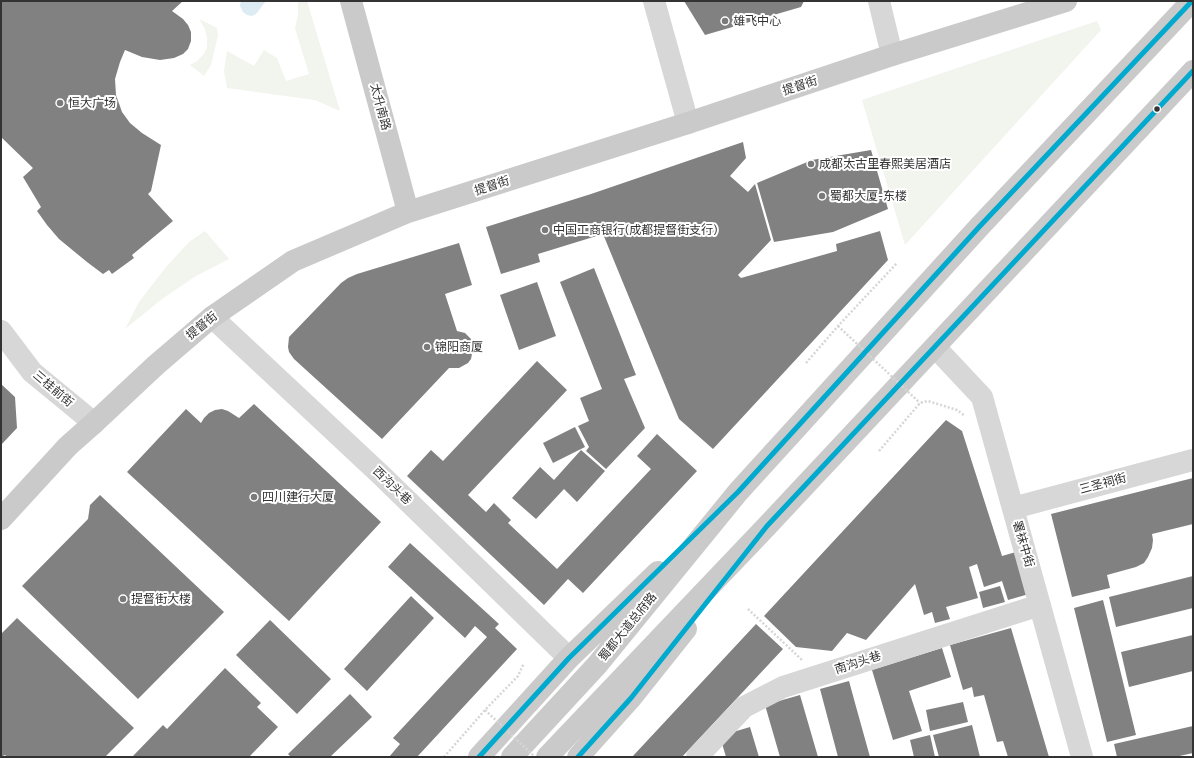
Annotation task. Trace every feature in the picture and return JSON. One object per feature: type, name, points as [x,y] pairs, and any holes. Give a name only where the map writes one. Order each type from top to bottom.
[{"type":"main road","name":"太升南路","points":[[351,1],[408,212]]},
{"type":"main road","name":"提督街","points":[[1,519],[68,446],[156,365],[212,317],[294,261],[408,212],[892,55],[1066,1]]},
{"type":"main road","name":"蜀都大道总府路","points":[[512,757],[597,665],[738,492],[980,226],[1192,1]]},
{"type":"main road","points":[[547,757],[768,526],[1193,71]]},
{"type":"main road","name":"蜀都大道总府路","points":[[479,757],[569,658],[738,492]]},
{"type":"main road","points":[[578,757],[631,698],[768,526]]},
{"type":"street","points":[[654,1],[688,122]]},
{"type":"street","points":[[879,1],[892,55]]},
{"type":"street","name":"西沟头巷","points":[[212,317],[381,475],[569,658]]},
{"type":"street","name":"三桂前街","points":[[1,331],[32,372],[94,423]]},
{"type":"street","name":"署袜中街","points":[[935,347],[982,397],[1082,757]]},
{"type":"street","name":"三圣祠街","points":[[1013,508],[1193,460]]},
{"type":"street","name":"南沟头巷","points":[[697,757],[744,707],[783,687],[1040,605]]},
{"type":"path","points":[[806,363],[838,326],[897,263]]},
{"type":"path","points":[[838,326],[920,402],[928,402],[957,410],[966,416],[968,420]]},
{"type":"path","points":[[879,451],[920,402]]},
{"type":"path","points":[[748,609],[819,676]]},
{"type":"path","points":[[444,757],[485,710],[518,676],[524,663]]},
{"type":"path","points":[[485,710],[535,757]]},
{"type":"shaded area","points":[[241,1],[266,1],[256,14],[252,16],[243,12],[240,6]]},
{"type":"shaded area","points":[[298,1],[307,1],[340,111],[315,100],[227,88],[224,71],[227,51],[254,66],[264,50],[277,58],[286,81],[309,74],[295,28],[298,15]]},
{"type":"shaded area","points":[[199,19],[217,28],[218,35],[211,65],[204,76],[190,65],[203,55],[207,48],[205,29]]},
{"type":"shaded area","points":[[1097,21],[1101,30],[905,245],[862,100]]},
{"type":"shaded area","points":[[205,231],[229,259],[196,276],[162,299],[125,329],[139,302],[166,267],[189,242]]},
{"type":"building","points":[[1,1],[183,1],[172,11],[183,19],[191,32],[191,41],[188,49],[183,54],[174,58],[160,60],[142,57],[125,50],[115,79],[116,95],[122,112],[130,123],[142,133],[161,145],[151,191],[148,194],[173,221],[132,255],[134,258],[112,274],[109,270],[103,274],[87,262],[59,239],[47,225],[37,211],[41,207],[23,177],[33,168],[1,137]]},
{"type":"building","name":"雄飞中心","points":[[684,1],[804,1],[801,7],[705,35]]},
{"type":"building","points":[[743,142],[746,158],[730,176],[748,192],[755,184],[771,240],[738,275],[741,278],[837,251],[836,244],[880,231],[888,260],[713,449],[679,419],[603,234],[538,254],[540,262],[501,274],[486,227],[591,194]]},
{"type":"building","name":"蜀都大厦-东楼","points":[[871,150],[888,209],[833,232],[774,242],[757,183],[812,160]]},
{"type":"building","points":[[459,243],[472,285],[445,294],[457,331],[465,333],[471,339],[473,349],[471,359],[468,363],[459,368],[449,368],[382,439],[294,359],[289,352],[289,337],[341,283],[348,278]]},
{"type":"building","points":[[594,268],[636,375],[624,379],[645,428],[606,469],[586,451],[589,447],[578,426],[589,421],[580,398],[602,389],[560,282]]},
{"type":"building","points":[[537,282],[556,336],[519,350],[500,295]]},
{"type":"building","points":[[537,361],[567,390],[468,495],[486,512],[494,503],[511,520],[508,523],[557,569],[651,469],[637,456],[657,434],[697,471],[583,593],[568,579],[544,605],[407,476],[431,450],[443,461]]},
{"type":"building","points":[[1,384],[15,397],[17,428],[1,445]]},
{"type":"building","name":"四川建行大厦","points":[[254,404],[381,522],[289,621],[127,472],[186,409],[201,423],[209,413],[222,409],[239,418]]},
{"type":"building","points":[[946,420],[962,431],[1002,556],[1016,552],[1029,594],[1008,600],[1002,581],[984,587],[977,564],[969,567],[978,598],[946,607],[950,619],[935,623],[932,612],[924,615],[915,584],[866,640],[847,633],[832,651],[796,647],[764,616]]},
{"type":"building","points":[[575,427],[585,447],[553,463],[543,443]]},
{"type":"building","points":[[581,450],[605,471],[577,502],[564,489],[536,519],[512,498],[540,467],[554,480]]},
{"type":"building","points":[[1193,478],[1193,524],[1152,534],[1152,548],[1144,563],[1136,567],[1107,575],[1110,588],[1072,597],[1051,514]]},
{"type":"building","name":"提督街大楼","points":[[100,495],[224,612],[138,699],[22,586],[88,519],[90,505]]},
{"type":"building","points":[[410,543],[499,624],[495,628],[517,649],[417,757],[389,757],[400,744],[393,738],[487,637],[475,626],[465,638],[388,567]]},
{"type":"building","points":[[1193,576],[1193,608],[1116,627],[1109,597]]},
{"type":"building","points":[[1000,586],[1005,602],[983,608],[979,592]]},
{"type":"building","points":[[411,596],[434,618],[367,691],[344,669]]},
{"type":"building","points":[[1103,600],[1136,735],[1107,742],[1074,608]]},
{"type":"building","points":[[17,618],[134,728],[105,757],[7,757],[5,755],[1,757],[1,634]]},
{"type":"building","points":[[270,620],[331,679],[297,714],[236,655]]},
{"type":"building","points":[[756,624],[783,649],[682,757],[632,757]]},
{"type":"building","points":[[1011,628],[1049,757],[1008,757],[1003,741],[997,742],[984,695],[974,697],[972,687],[963,690],[950,645]]},
{"type":"building","points":[[1193,635],[1193,671],[1129,687],[1121,652]]},
{"type":"building","points":[[942,648],[951,677],[909,691],[922,731],[893,740],[872,670]]},
{"type":"building","points":[[225,668],[261,703],[257,707],[278,727],[249,757],[132,757],[163,725],[167,729]]},
{"type":"building","points":[[849,681],[870,757],[838,757],[820,689]]},
{"type":"building","points":[[350,694],[372,717],[330,757],[291,757],[288,754]]},
{"type":"building","points":[[800,695],[818,757],[780,757],[765,705]]},
{"type":"building","points":[[963,702],[968,722],[930,731],[926,710]]},
{"type":"building","points":[[972,725],[980,757],[939,757],[933,735]]},
{"type":"building","points":[[1193,726],[1193,753],[1175,757],[1117,757],[1114,744]]},
{"type":"building","points":[[750,727],[759,757],[726,757],[721,740],[723,735]]},
{"type":"building","points":[[930,735],[935,757],[914,757],[910,740]]},
{"type":"transit line","points":[[479,757],[569,658],[738,492],[980,226],[1192,1]]},
{"type":"transit line","points":[[578,757],[631,698],[767,526],[1193,71]]},
{"type":"place","name":"雄飞中心","points":[[725,21]]},
{"type":"place","name":"恒大广场","points":[[60,103]]},
{"type":"place","name":"成都太古里春熙美居酒店","points":[[811,164]]},
{"type":"place","name":"蜀都大厦-东楼","points":[[822,196]]},
{"type":"place","name":"中国工商银行(成都提督街支行)","points":[[545,230]]},
{"type":"place","name":"锦阳商厦","points":[[427,347]]},
{"type":"place","name":"四川建行大厦","points":[[254,497]]},
{"type":"place","name":"提督街大楼","points":[[123,599]]}]
